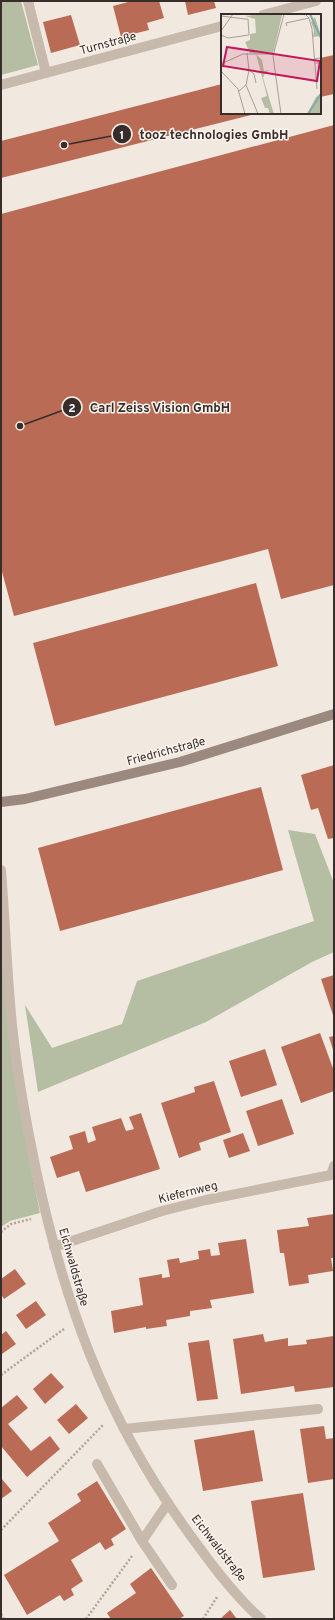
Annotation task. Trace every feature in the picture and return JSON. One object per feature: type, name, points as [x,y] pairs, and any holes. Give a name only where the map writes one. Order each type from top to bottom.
[{"type":"main road","name":"Friedrichstraße","points":[[1,802],[25,800],[180,762],[334,714]]},
{"type":"street","points":[[28,1],[46,73]]},
{"type":"street","points":[[267,14],[316,1]]},
{"type":"street","name":"Turnstraße","points":[[1,85],[221,26]]},
{"type":"street","name":"Eichwaldstraße","points":[[1,870],[12,1026],[29,1138],[54,1247],[76,1321],[96,1371],[115,1412],[168,1503],[226,1581],[261,1619]]},
{"type":"street","name":"Kiefernweg","points":[[54,1247],[169,1209],[333,1172]]},
{"type":"street","points":[[124,1429],[318,1409]]},
{"type":"street","points":[[97,1464],[142,1541],[172,1585]]},
{"type":"street","points":[[142,1541],[168,1503]]},
{"type":"path","points":[[1,1232],[11,1224],[46,1215]]},
{"type":"path","points":[[1,1375],[76,1321]]},
{"type":"path","points":[[1,1530],[115,1412]]},
{"type":"path","points":[[86,1619],[142,1541]]},
{"type":"path","points":[[203,1619],[226,1581]]},
{"type":"path","points":[[1,1614],[4,1619]]},
{"type":"green space","points":[[1,1],[21,1],[38,65],[1,75]]},
{"type":"green space","points":[[288,830],[315,834],[334,883],[334,952],[312,962],[206,1022],[38,1092],[25,1005],[52,1048],[122,1024],[137,981],[314,921]]},
{"type":"green space","points":[[1,940],[25,1138],[40,1213],[10,1221],[1,1227]]},
{"type":"building","points":[[132,1],[159,1],[164,18],[147,23],[149,30],[121,37],[113,6]]},
{"type":"building","points":[[185,1],[214,1],[216,8],[188,15]]},
{"type":"building","points":[[71,15],[80,45],[51,53],[43,22]]},
{"type":"building","points":[[334,55],[334,94],[321,97],[321,58]]},
{"type":"building","points":[[221,84],[221,114],[255,114],[1,178],[1,141]]},
{"type":"building","points":[[334,125],[334,585],[281,599],[268,549],[14,616],[1,568],[1,214]]},
{"type":"building","points":[[256,583],[278,666],[55,726],[33,643]]},
{"type":"building","points":[[334,765],[334,838],[328,839],[318,808],[311,810],[301,775]]},
{"type":"building","points":[[261,787],[283,870],[60,931],[38,848]]},
{"type":"building","points":[[334,975],[334,1018],[321,979]]},
{"type":"building","points":[[320,1033],[334,1071],[334,1091],[301,1103],[281,1047]]},
{"type":"building","points":[[334,1036],[334,1053],[329,1037]]},
{"type":"building","points":[[265,1049],[277,1085],[241,1097],[229,1061]]},
{"type":"building","points":[[214,1081],[231,1132],[199,1143],[201,1150],[179,1158],[161,1103],[195,1092],[194,1087]]},
{"type":"building","points":[[282,1099],[294,1134],[258,1146],[246,1111]]},
{"type":"building","points":[[141,1113],[160,1169],[86,1192],[79,1171],[57,1178],[50,1157],[73,1149],[69,1136],[85,1131],[88,1143],[96,1140],[92,1127],[121,1118],[126,1131],[134,1129],[129,1117]]},
{"type":"building","points":[[243,1133],[250,1151],[229,1158],[223,1140]]},
{"type":"building","points":[[334,1214],[334,1258],[331,1258],[333,1271],[308,1275],[309,1283],[289,1286],[284,1253],[280,1253],[277,1230],[309,1226],[307,1218]]},
{"type":"building","points":[[246,1239],[254,1293],[210,1300],[212,1308],[190,1311],[190,1316],[166,1320],[167,1326],[146,1329],[146,1327],[114,1333],[111,1311],[143,1305],[139,1278],[162,1274],[162,1278],[170,1277],[167,1260],[179,1258],[180,1263],[199,1259],[198,1251],[210,1249],[211,1256],[220,1255],[218,1243]]},
{"type":"building","points":[[15,1269],[26,1284],[4,1299],[1,1294],[1,1279]]},
{"type":"building","points":[[36,1301],[46,1315],[26,1329],[16,1315]]},
{"type":"building","points":[[6,1331],[16,1344],[2,1354],[1,1335]]},
{"type":"building","points":[[263,1334],[265,1342],[288,1338],[288,1346],[307,1344],[306,1340],[334,1336],[334,1387],[295,1392],[294,1386],[241,1394],[233,1339]]},
{"type":"building","points":[[209,1340],[218,1399],[197,1401],[188,1343]]},
{"type":"building","points":[[51,1373],[64,1387],[45,1404],[33,1389]]},
{"type":"building","points":[[17,1395],[28,1408],[8,1424],[31,1451],[50,1436],[60,1449],[27,1477],[1,1446],[1,1408]]},
{"type":"building","points":[[76,1404],[88,1418],[69,1434],[57,1420]]},
{"type":"building","points":[[324,1426],[326,1439],[334,1438],[334,1479],[308,1483],[300,1429]]},
{"type":"building","points":[[254,1430],[263,1481],[203,1491],[194,1440]]},
{"type":"building","points":[[1,1478],[12,1491],[1,1499]]},
{"type":"building","points":[[97,1481],[126,1529],[111,1539],[114,1545],[105,1550],[100,1542],[71,1560],[83,1581],[71,1589],[74,1595],[64,1601],[60,1595],[27,1615],[4,1575],[59,1541],[48,1523],[81,1501],[77,1494]]},
{"type":"building","points":[[303,1493],[315,1570],[263,1578],[251,1501]]},
{"type":"building","points":[[151,1568],[184,1616],[179,1619],[111,1619],[107,1613],[136,1593],[130,1584]]},
{"type":"building","points":[[230,1610],[237,1619],[220,1619]]},
{"type":"place","name":"tooz technologies GmbH","points":[[64,145]]},
{"type":"place","name":"Carl Zeiss Vision GmbH","points":[[20,426]]}]
